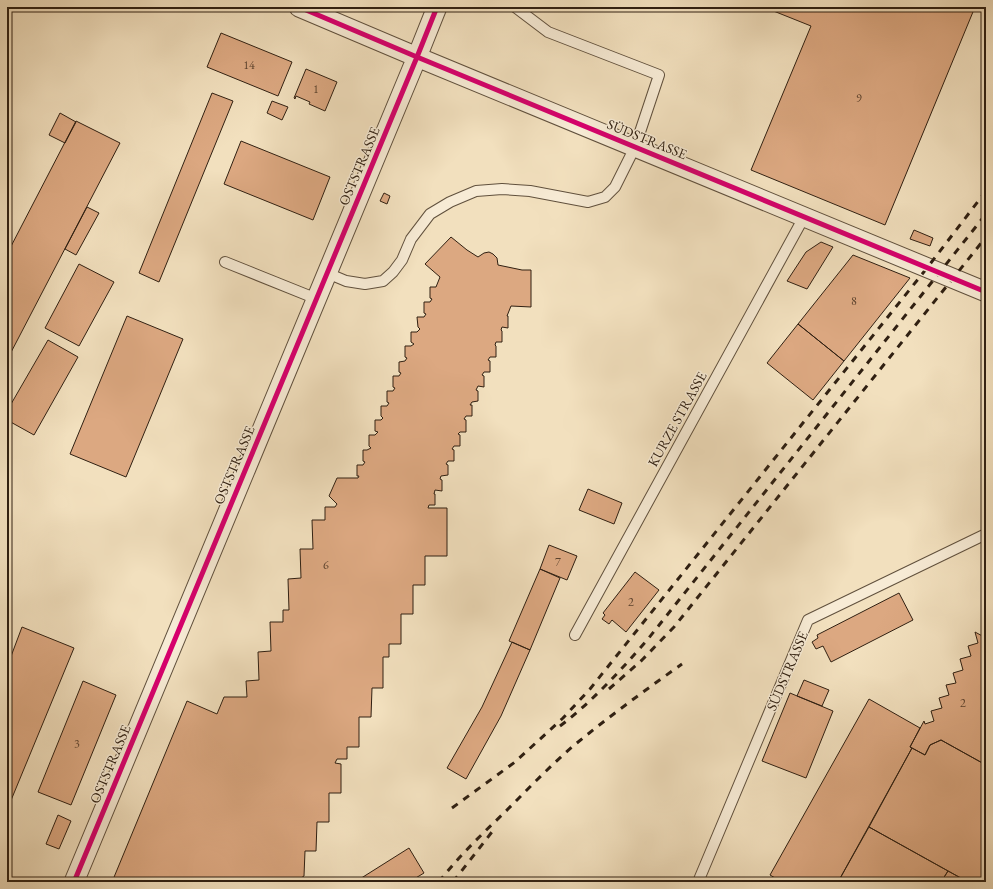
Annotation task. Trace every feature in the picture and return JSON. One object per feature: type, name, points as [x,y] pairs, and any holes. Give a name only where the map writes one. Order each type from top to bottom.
[{"type":"street","name":"SÜDSTRASSE","points":[[299,7],[986,292]]},
{"type":"street","name":"OSTSTRASSE","points":[[74,882],[437,7]]},
{"type":"lane","points":[[327,273],[346,281],[365,284],[383,281],[393,272],[402,260],[411,239],[430,214],[450,202],[476,191],[502,189],[523,191],[588,202],[605,197],[615,187],[635,147],[659,75],[548,32],[515,7]]},
{"type":"lane","name":"KURZE STRASSE","points":[[575,635],[804,217]]},
{"type":"lane","points":[[225,262],[317,299]]},
{"type":"lane","name":"SÜDSTRASSE","points":[[698,882],[808,620],[986,534]]},
{"type":"building","points":[[975,7],[885,225],[751,170],[811,26],[766,8]]},
{"type":"building","points":[[221,33],[292,62],[278,96],[207,67]]},
{"type":"building","points":[[306,69],[337,82],[325,111],[296,96],[295,99],[294,98]]},
{"type":"building","points":[[212,93],[233,101],[159,282],[139,273]]},
{"type":"building","points":[[272,101],[288,107],[282,120],[267,113]]},
{"type":"building","points":[[60,113],[76,122],[65,143],[49,135]]},
{"type":"building","points":[[76,121],[120,143],[7,360],[7,254]]},
{"type":"building","points":[[241,141],[330,177],[313,220],[224,184]]},
{"type":"building","points":[[384,193],[390,196],[387,204],[380,201]]},
{"type":"building","points":[[87,207],[99,213],[76,255],[65,249]]},
{"type":"building","points":[[914,230],[933,238],[930,246],[910,239]]},
{"type":"building","points":[[451,237],[478,257],[489,252],[497,258],[498,265],[522,270],[531,270],[531,307],[511,306],[507,316],[508,328],[502,327],[502,342],[496,342],[495,345],[496,357],[490,357],[488,360],[490,361],[490,372],[484,372],[482,375],[484,376],[484,387],[478,386],[476,390],[478,391],[478,401],[472,402],[470,405],[472,405],[472,416],[466,416],[464,419],[466,420],[466,432],[460,432],[458,434],[460,435],[460,446],[454,446],[452,449],[454,450],[454,461],[448,461],[446,464],[448,465],[448,475],[441,476],[442,491],[435,490],[435,505],[429,505],[428,508],[447,508],[447,556],[425,556],[425,585],[413,585],[413,614],[401,614],[401,644],[389,644],[389,657],[383,657],[383,688],[372,688],[371,717],[359,717],[359,747],[347,747],[347,759],[337,759],[335,763],[341,764],[341,793],[329,793],[329,822],[317,822],[316,851],[305,851],[304,876],[295,882],[112,882],[187,701],[217,714],[224,697],[247,697],[246,681],[259,680],[258,652],[271,651],[270,622],[283,622],[283,610],[289,610],[288,579],[301,578],[300,549],[313,549],[312,520],[325,520],[325,507],[335,507],[337,504],[329,496],[337,478],[358,478],[359,476],[357,476],[357,465],[363,465],[365,462],[363,461],[363,450],[371,448],[369,446],[369,435],[375,435],[378,432],[375,431],[375,420],[381,420],[383,418],[381,416],[381,406],[387,406],[389,403],[387,402],[387,391],[393,391],[395,388],[393,387],[393,376],[399,376],[401,373],[399,372],[399,362],[405,361],[407,358],[405,357],[405,346],[411,346],[414,344],[411,342],[411,332],[417,332],[420,329],[418,327],[417,317],[424,317],[426,314],[424,313],[424,302],[430,302],[432,299],[430,298],[430,287],[436,287],[440,277],[425,264]]},
{"type":"building","points":[[821,242],[833,247],[807,289],[787,281],[806,252]]},
{"type":"building","points":[[853,255],[910,278],[844,361],[798,324]]},
{"type":"building","points":[[79,264],[114,282],[79,346],[45,328]]},
{"type":"building","points":[[127,316],[183,339],[126,477],[70,454]]},
{"type":"building","points":[[798,324],[844,361],[813,400],[767,363]]},
{"type":"building","points":[[48,340],[78,357],[34,435],[7,420],[7,411]]},
{"type":"building","points":[[588,489],[622,503],[614,524],[579,510]]},
{"type":"building","points":[[549,545],[577,556],[567,580],[540,569]]},
{"type":"building","points":[[540,569],[560,578],[530,650],[509,641]]},
{"type":"building","points":[[635,572],[659,590],[626,632],[612,620],[609,624],[602,619],[605,615],[603,613]]},
{"type":"building","points":[[899,593],[913,620],[831,662],[823,646],[816,649],[812,642],[818,638],[817,635]]},
{"type":"building","points":[[22,627],[74,648],[7,810],[7,667]]},
{"type":"building","points":[[975,632],[986,638],[986,765],[941,740],[930,745],[925,755],[910,747],[924,721],[925,724],[934,721],[931,711],[942,708],[939,698],[949,695],[946,685],[956,683],[953,673],[963,670],[960,659],[971,656],[968,646],[978,643]]},
{"type":"building","points":[[512,642],[530,650],[501,716],[466,779],[447,768],[482,707]]},
{"type":"building","points":[[804,680],[829,690],[822,706],[797,696]]},
{"type":"building","points":[[83,681],[116,695],[71,805],[38,792]]},
{"type":"building","points":[[790,693],[833,711],[806,778],[762,761]]},
{"type":"building","points":[[869,699],[920,728],[910,747],[912,748],[838,882],[782,882],[770,875]]},
{"type":"building","points":[[941,740],[986,765],[986,882],[968,882],[869,827],[912,748],[925,755],[930,745]]},
{"type":"building","points":[[58,815],[71,821],[59,849],[46,844]]},
{"type":"building","points":[[869,827],[948,871],[941,882],[838,882]]},
{"type":"building","points":[[409,848],[424,873],[409,882],[355,882]]},
{"type":"building","points":[[948,871],[968,882],[941,882]]},
{"type":"railway","points":[[452,808],[515,762],[563,718],[590,689],[927,268],[986,191]]},
{"type":"railway","points":[[560,726],[595,696],[648,639],[986,214]]},
{"type":"railway","points":[[609,689],[642,660],[674,627],[986,237]]},
{"type":"railway","points":[[439,882],[470,846],[563,755],[612,715],[682,664]]},
{"type":"railway","points":[[453,882],[495,828]]},
{"type":"cycle path","points":[[299,7],[986,292]]},
{"type":"cycle path","points":[[74,882],[437,7]]}]
